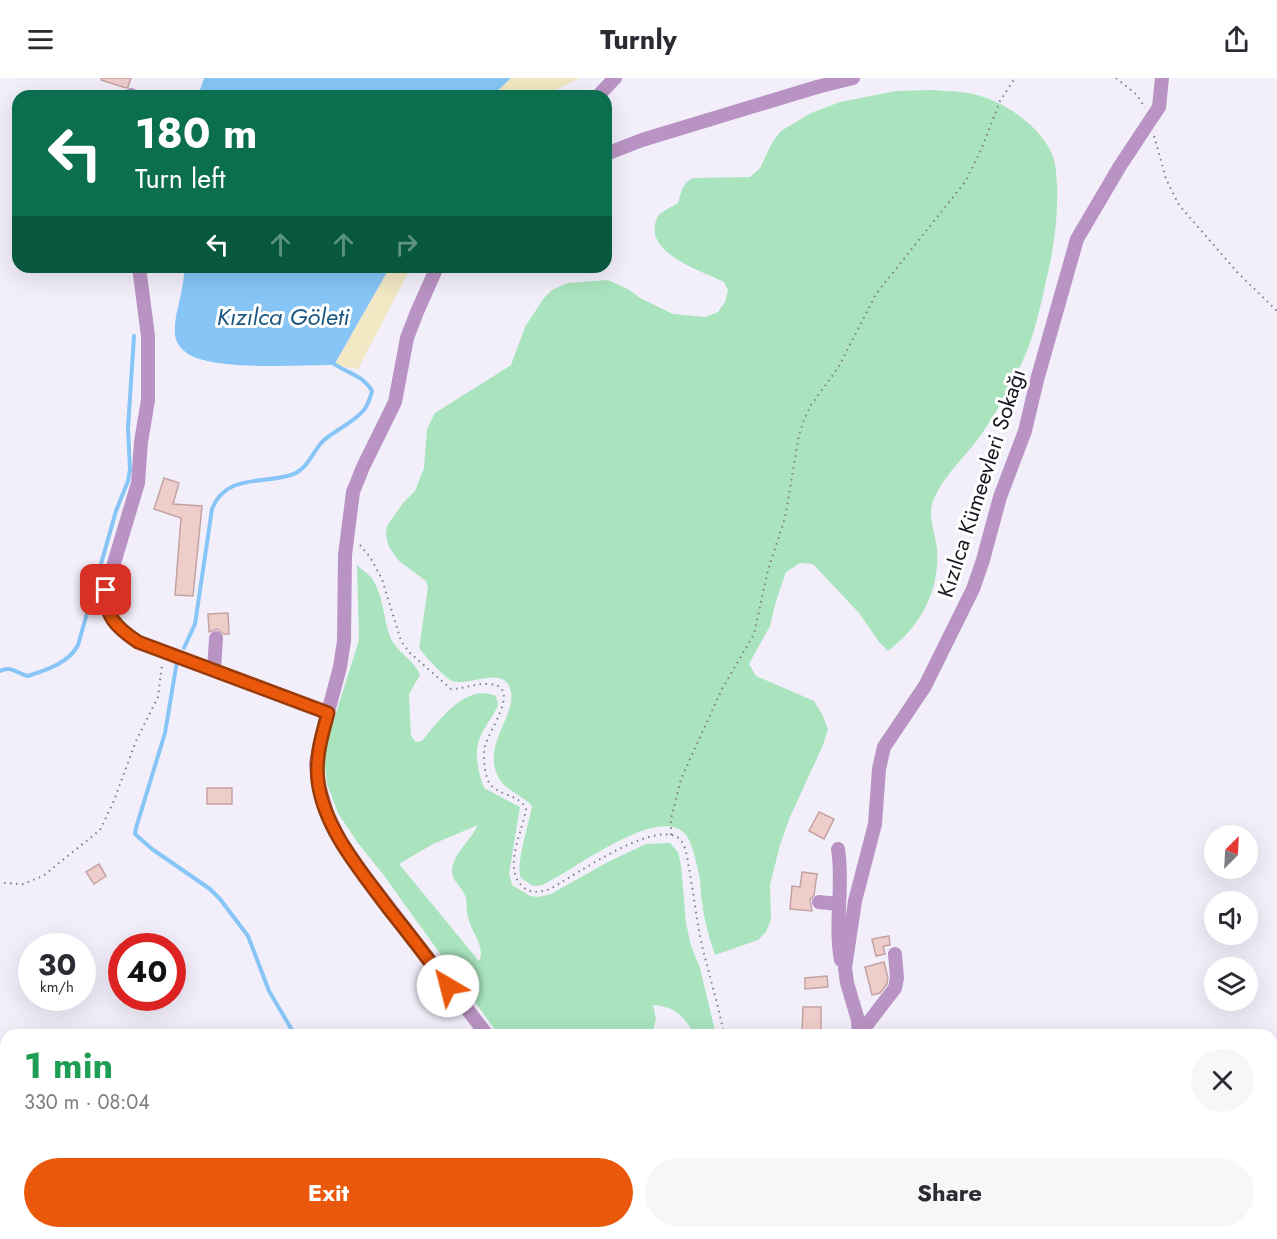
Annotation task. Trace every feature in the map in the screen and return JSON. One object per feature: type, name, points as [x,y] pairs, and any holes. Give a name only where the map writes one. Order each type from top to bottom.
[{"type":"street","points":[[604,90],[615,78]]},
{"type":"street","points":[[612,152],[642,140],[853,78]]},
{"type":"street","name":"Kızılca Kümeevleri Sokağı","points":[[859,1029],[845,974],[855,901],[875,824],[879,769],[884,747],[925,686],[978,577],[1000,497],[1025,431],[1039,372],[1077,239],[1120,166],[1159,107],[1162,78]]},
{"type":"street","points":[[140,273],[148,336],[148,400],[141,441],[138,483],[111,569],[105,602],[107,612],[126,634],[138,642],[328,713]]},
{"type":"street","points":[[434,273],[407,338],[395,402],[353,492],[348,531],[344,641],[316,763],[318,782],[328,816],[340,840],[361,872],[482,1029]]},
{"type":"street","points":[[214,670],[216,638]]},
{"type":"street","points":[[838,849],[840,871],[838,939],[845,974]]},
{"type":"street","points":[[819,902],[838,904]]},
{"type":"street","points":[[864,1029],[895,988],[897,978],[895,954]]},
{"type":"path","points":[[670,835],[672,811],[681,779],[722,689],[754,634],[768,570],[785,518],[799,435],[804,420],[811,405],[838,368],[876,294],[965,182],[981,150],[1000,101],[1015,78]]},
{"type":"path","points":[[1116,78],[1137,94],[1151,121],[1166,179],[1179,205],[1238,273],[1277,311]]},
{"type":"path","points":[[348,531],[377,567],[386,589],[400,641],[410,653],[452,689],[488,684],[495,685],[502,692],[502,708],[486,744],[485,766],[492,788],[520,801],[526,809],[514,868],[520,884],[526,889],[541,892],[550,889],[640,839],[657,834],[677,836],[682,842],[687,855],[700,937],[723,1029]]},
{"type":"path","points":[[4,883],[23,884],[43,876],[100,830],[136,741],[158,697],[161,688],[163,652]]},
{"type":"green space","points":[[932,90],[968,93],[998,103],[1035,129],[1051,152],[1055,164],[1057,190],[1055,230],[1038,315],[1027,350],[1004,398],[981,435],[949,475],[933,501],[931,519],[937,550],[935,580],[926,607],[910,631],[888,651],[859,613],[813,564],[800,563],[786,572],[770,626],[749,664],[756,676],[814,701],[828,729],[780,845],[770,885],[771,919],[766,932],[758,940],[715,955],[705,922],[700,877],[692,848],[686,835],[673,827],[656,827],[636,833],[542,885],[533,886],[521,878],[521,854],[532,806],[500,780],[495,767],[494,754],[510,707],[509,686],[498,678],[466,682],[452,681],[439,671],[419,648],[428,588],[426,581],[399,561],[389,547],[386,536],[387,526],[403,503],[415,491],[424,468],[427,429],[435,413],[511,365],[525,327],[552,290],[568,283],[608,280],[673,314],[705,317],[718,312],[725,302],[728,290],[724,282],[669,254],[655,236],[658,217],[678,203],[686,183],[693,178],[750,177],[760,168],[773,141],[781,131],[811,113],[840,102],[896,91]]},
{"type":"green space","points":[[357,565],[371,577],[375,584],[391,639],[420,675],[409,694],[411,736],[416,742],[422,741],[463,699],[485,693],[496,696],[498,705],[479,741],[477,762],[484,788],[520,807],[509,874],[512,885],[530,896],[538,897],[551,894],[606,863],[646,844],[670,843],[678,852],[686,923],[691,946],[700,968],[715,1029],[691,1029],[674,1010],[653,1005],[656,1019],[654,1029],[495,1029],[338,813],[327,784],[324,760],[327,742],[359,640]],"holes":[[[478,825],[458,854],[452,875],[466,898],[468,917],[481,950],[479,961],[399,864],[433,844]]]},
{"type":"sand","points":[[511,78],[580,78],[555,90],[498,90]]},
{"type":"sand","points":[[387,273],[408,273],[358,369],[334,365]]},
{"type":"water","points":[[204,78],[511,78],[498,90],[200,90]]},
{"type":"water","name":"Kızılca Göleti","points":[[184,273],[387,273],[334,365],[228,364],[196,358],[185,352],[179,346],[175,335]]},
{"type":"building","points":[[101,78],[131,78],[126,88],[101,80]]},
{"type":"building","points":[[164,478],[179,483],[173,504],[202,506],[193,596],[175,595],[181,518],[154,509]]},
{"type":"building","points":[[228,613],[229,634],[224,634],[217,629],[209,632],[208,614]]},
{"type":"building","points":[[207,788],[232,788],[232,804],[207,804]]},
{"type":"building","points":[[819,812],[834,819],[824,839],[809,831]]},
{"type":"building","points":[[99,864],[106,876],[94,884],[86,872]]},
{"type":"building","points":[[802,872],[817,874],[814,895],[810,900],[812,911],[790,909],[792,886],[800,887]]},
{"type":"building","points":[[889,936],[890,945],[883,946],[885,954],[876,956],[872,939]]},
{"type":"building","points":[[884,962],[888,978],[887,984],[880,993],[872,995],[865,967]]},
{"type":"building","points":[[827,976],[828,987],[805,989],[805,978]]},
{"type":"building","points":[[803,1007],[821,1007],[821,1029],[802,1029]]},
{"type":"waterway","points":[[0,671],[11,669],[28,676],[63,661],[78,645],[116,511],[128,481],[130,469],[128,428],[134,336]]},
{"type":"waterway","points":[[184,648],[195,624],[212,509],[218,498],[235,485],[280,478],[302,469],[322,442],[359,416],[368,404],[372,391],[364,381],[333,363]]},
{"type":"waterway","points":[[177,661],[165,733],[135,834],[152,849],[210,889],[220,899],[248,936],[269,991],[291,1029]]},
{"type":"route","points":[[106,590],[107,612],[126,634],[138,642],[328,713],[316,763],[321,797],[328,816],[340,840],[361,872],[448,986]]}]
